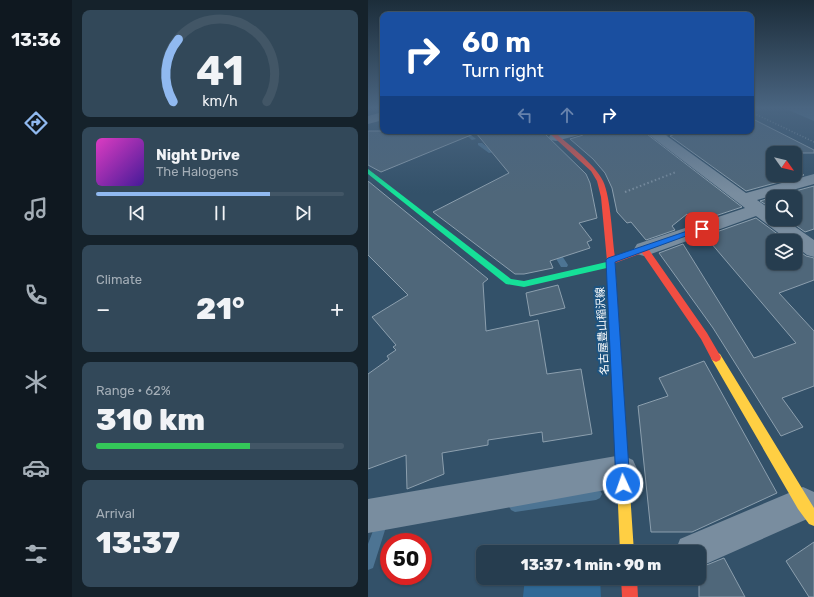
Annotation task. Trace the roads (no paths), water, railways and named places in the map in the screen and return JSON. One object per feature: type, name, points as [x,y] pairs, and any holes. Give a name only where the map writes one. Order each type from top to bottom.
[{"type":"street","name":"名古屋豊山稲沢線","points":[[556,137],[593,170],[600,181],[604,197],[611,262],[622,471],[628,545]]},
{"type":"street","points":[[659,137],[814,250]]},
{"type":"street","points":[[368,171],[509,282],[524,284],[611,262],[759,209]]},
{"type":"street","points":[[745,198],[814,179]]},
{"type":"street","points":[[644,249],[704,336],[808,512],[706,547]]},
{"type":"street","points":[[368,516],[622,471]]},
{"type":"waterway","points":[[480,144],[491,152]]},
{"type":"waterway","points":[[555,250],[564,265]]},
{"type":"waterway","points":[[515,506],[596,494]]},
{"type":"waterway","points":[[368,563],[380,527]]}]
